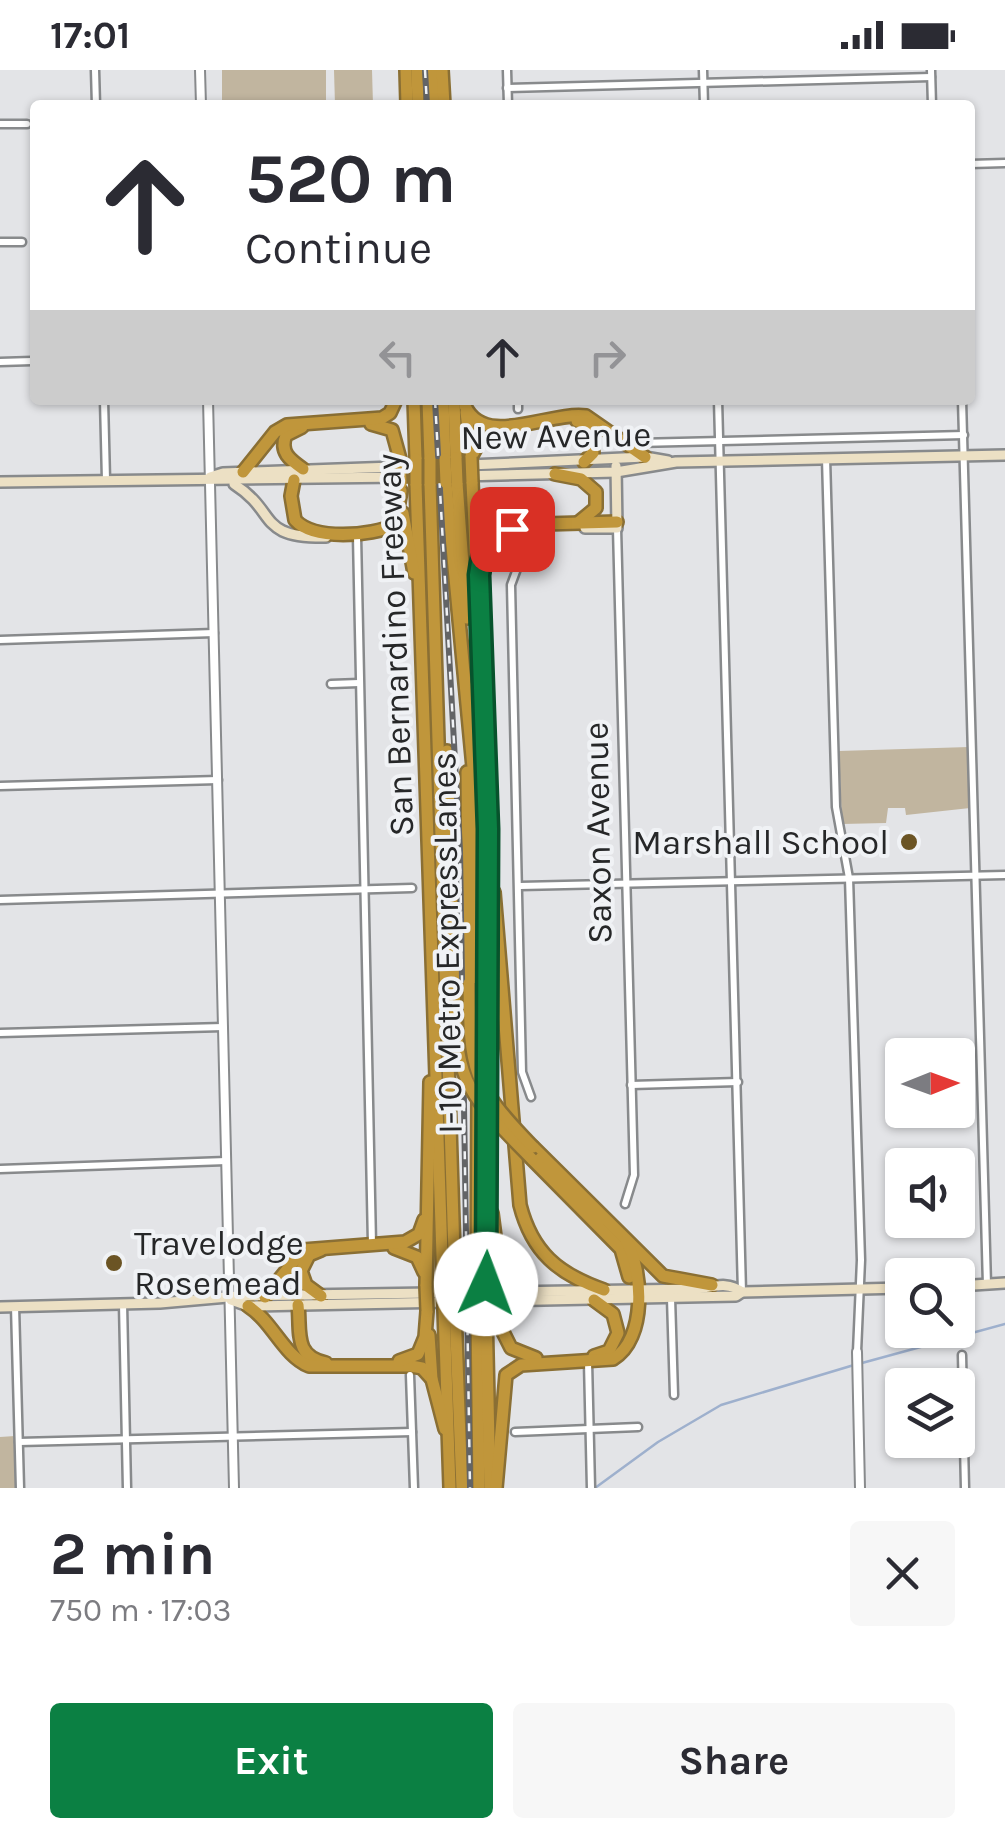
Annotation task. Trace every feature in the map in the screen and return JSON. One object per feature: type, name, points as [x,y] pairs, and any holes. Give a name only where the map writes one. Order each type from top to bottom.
[{"type":"highway","points":[[406,70],[407,100]]},
{"type":"highway","points":[[417,70],[418,100]]},
{"type":"highway","points":[[432,70],[434,100]]},
{"type":"highway","points":[[442,70],[444,100]]},
{"type":"highway","points":[[243,472],[275,432],[286,425],[382,418],[395,405]]},
{"type":"highway","points":[[398,405],[406,546],[418,587]]},
{"type":"highway","name":"San Bernardino Freeway","points":[[414,405],[436,1064],[450,1311],[450,1488]]},
{"type":"highway","name":"I-10 Metro ExpressLanes","points":[[428,405],[449,1285]]},
{"type":"highway","points":[[444,405],[450,458]]},
{"type":"highway","name":"San Bernardino Freeway","points":[[460,405],[450,458],[488,829],[488,1192],[482,1284]]},
{"type":"highway","points":[[462,405],[471,457],[479,575],[482,746]]},
{"type":"highway","points":[[463,405],[471,418],[488,427],[586,416],[644,458]]},
{"type":"highway","points":[[471,457],[488,435],[569,420],[580,421],[592,431],[594,453],[584,462]]},
{"type":"highway","points":[[303,469],[288,458],[284,441],[290,432],[310,426],[386,426],[396,437],[400,459]]},
{"type":"highway","points":[[555,474],[582,479],[596,492],[596,508],[579,522]]},
{"type":"highway","points":[[294,480],[291,496],[295,520],[320,533],[371,531],[395,524],[401,488]]},
{"type":"highway","name":"I-10 Metro ExpressLanes","points":[[452,483],[454,595],[476,799],[482,1284],[479,1488]]},
{"type":"highway","points":[[472,488],[485,519],[495,524],[617,525]]},
{"type":"highway","points":[[479,575],[482,556],[494,535],[524,529]]},
{"type":"highway","points":[[357,536],[390,536],[406,546]]},
{"type":"highway","points":[[434,572],[450,802],[456,1044],[463,1078],[481,1105],[663,1276],[712,1285]]},
{"type":"highway","points":[[454,595],[468,785],[469,983],[475,1076],[532,1153],[621,1249],[634,1293]]},
{"type":"highway","points":[[488,829],[524,1218],[535,1247],[545,1258],[599,1295],[618,1326],[613,1346],[596,1356],[538,1359],[518,1354],[506,1341],[488,1192]]},
{"type":"highway","points":[[436,1064],[429,1087],[426,1286],[432,1380],[450,1442]]},
{"type":"highway","points":[[265,1297],[303,1250],[411,1240],[426,1216]]},
{"type":"highway","points":[[493,1488],[506,1375],[521,1365],[613,1359],[626,1350],[636,1323],[636,1264],[626,1240]]},
{"type":"highway","points":[[322,1296],[306,1285],[301,1271],[310,1255],[320,1250],[405,1250],[417,1257],[426,1286]]},
{"type":"highway","points":[[298,1305],[302,1349],[307,1356],[326,1363],[412,1358],[422,1346],[427,1311]]},
{"type":"highway","points":[[248,1306],[274,1327],[297,1360],[309,1366],[420,1367],[432,1380]]},
{"type":"highway","points":[[481,1310],[493,1488]]},
{"type":"highway","points":[[450,1311],[462,1488]]},
{"type":"main road","points":[[676,462],[1005,455]]},
{"type":"main road","name":"New Avenue","points":[[0,482],[210,478],[303,469],[644,458],[676,462]]},
{"type":"main road","name":"Saxon Avenue","points":[[615,459],[617,525]]},
{"type":"main road","name":"New Avenue","points":[[210,478],[232,483],[616,472],[676,462]]},
{"type":"main road","points":[[232,483],[246,492],[269,524],[283,533],[298,537],[357,536]]},
{"type":"main road","points":[[524,529],[617,525]]},
{"type":"main road","points":[[975,1285],[1005,1284]]},
{"type":"main road","points":[[228,1299],[248,1306],[298,1305],[599,1295],[712,1285],[733,1285],[742,1292]]},
{"type":"main road","points":[[634,1293],[671,1298],[885,1289]]},
{"type":"main road","points":[[0,1307],[265,1297],[599,1295]]},
{"type":"street","points":[[95,70],[96,100]]},
{"type":"street","points":[[200,70],[201,100]]},
{"type":"street","points":[[507,70],[508,100]]},
{"type":"street","points":[[703,70],[704,100]]},
{"type":"street","points":[[507,88],[931,74],[932,100]]},
{"type":"street","points":[[0,124],[27,124]]},
{"type":"street","points":[[975,164],[1005,163]]},
{"type":"street","points":[[0,242],[22,242]]},
{"type":"street","points":[[0,362],[30,361]]},
{"type":"street","points":[[104,405],[106,480]]},
{"type":"street","points":[[208,405],[234,1488]]},
{"type":"street","points":[[718,405],[742,1292]]},
{"type":"street","points":[[962,405],[988,1284]]},
{"type":"street","points":[[637,443],[964,436]]},
{"type":"street","points":[[826,458],[836,807],[849,878],[862,1260],[857,1352],[860,1488]]},
{"type":"street","name":"Saxon Avenue","points":[[617,525],[634,1176],[625,1204]]},
{"type":"street","points":[[524,529],[525,546],[512,584],[522,1072],[532,1097]]},
{"type":"street","points":[[357,536],[372,1244]]},
{"type":"street","points":[[0,640],[214,633]]},
{"type":"street","points":[[331,684],[360,683]]},
{"type":"street","points":[[0,786],[218,780]]},
{"type":"street","points":[[520,886],[1005,874]]},
{"type":"street","points":[[0,900],[412,888]]},
{"type":"street","points":[[0,1033],[223,1026]]},
{"type":"street","points":[[631,1086],[738,1082]]},
{"type":"street","points":[[0,1168],[226,1162]]},
{"type":"street","points":[[671,1298],[674,1395]]},
{"type":"street","points":[[123,1304],[127,1488]]},
{"type":"street","points":[[15,1306],[20,1488]]},
{"type":"street","points":[[962,1355],[965,1488]]},
{"type":"street","points":[[588,1362],[591,1484]]},
{"type":"street","points":[[410,1375],[414,1488]]},
{"type":"street","points":[[515,1432],[638,1427]]},
{"type":"street","points":[[19,1442],[412,1432]]},
{"type":"shaded area","points":[[222,70],[326,70],[326,100],[222,100]]},
{"type":"shaded area","points":[[334,70],[372,70],[373,100],[335,100]]},
{"type":"shaded area","points":[[969,747],[970,808],[906,815],[905,808],[888,808],[886,823],[842,824],[839,751]]},
{"type":"shaded area","points":[[15,1436],[16,1488],[0,1488],[0,1437]]},
{"type":"waterway","points":[[862,1363],[1005,1324]]},
{"type":"waterway","points":[[595,1488],[658,1442],[721,1405],[854,1365]]},
{"type":"railway","points":[[425,70],[427,100]]},
{"type":"railway","points":[[435,405],[460,851],[470,1488]]},
{"type":"place","name":"Marshall School","points":[[909,842]]},
{"type":"place","name":"Travelodge Rosemead","points":[[114,1263]]},
{"type":"route","points":[[486,1284],[488,829],[482,746],[479,575],[488,543],[494,535],[512,529]]}]
